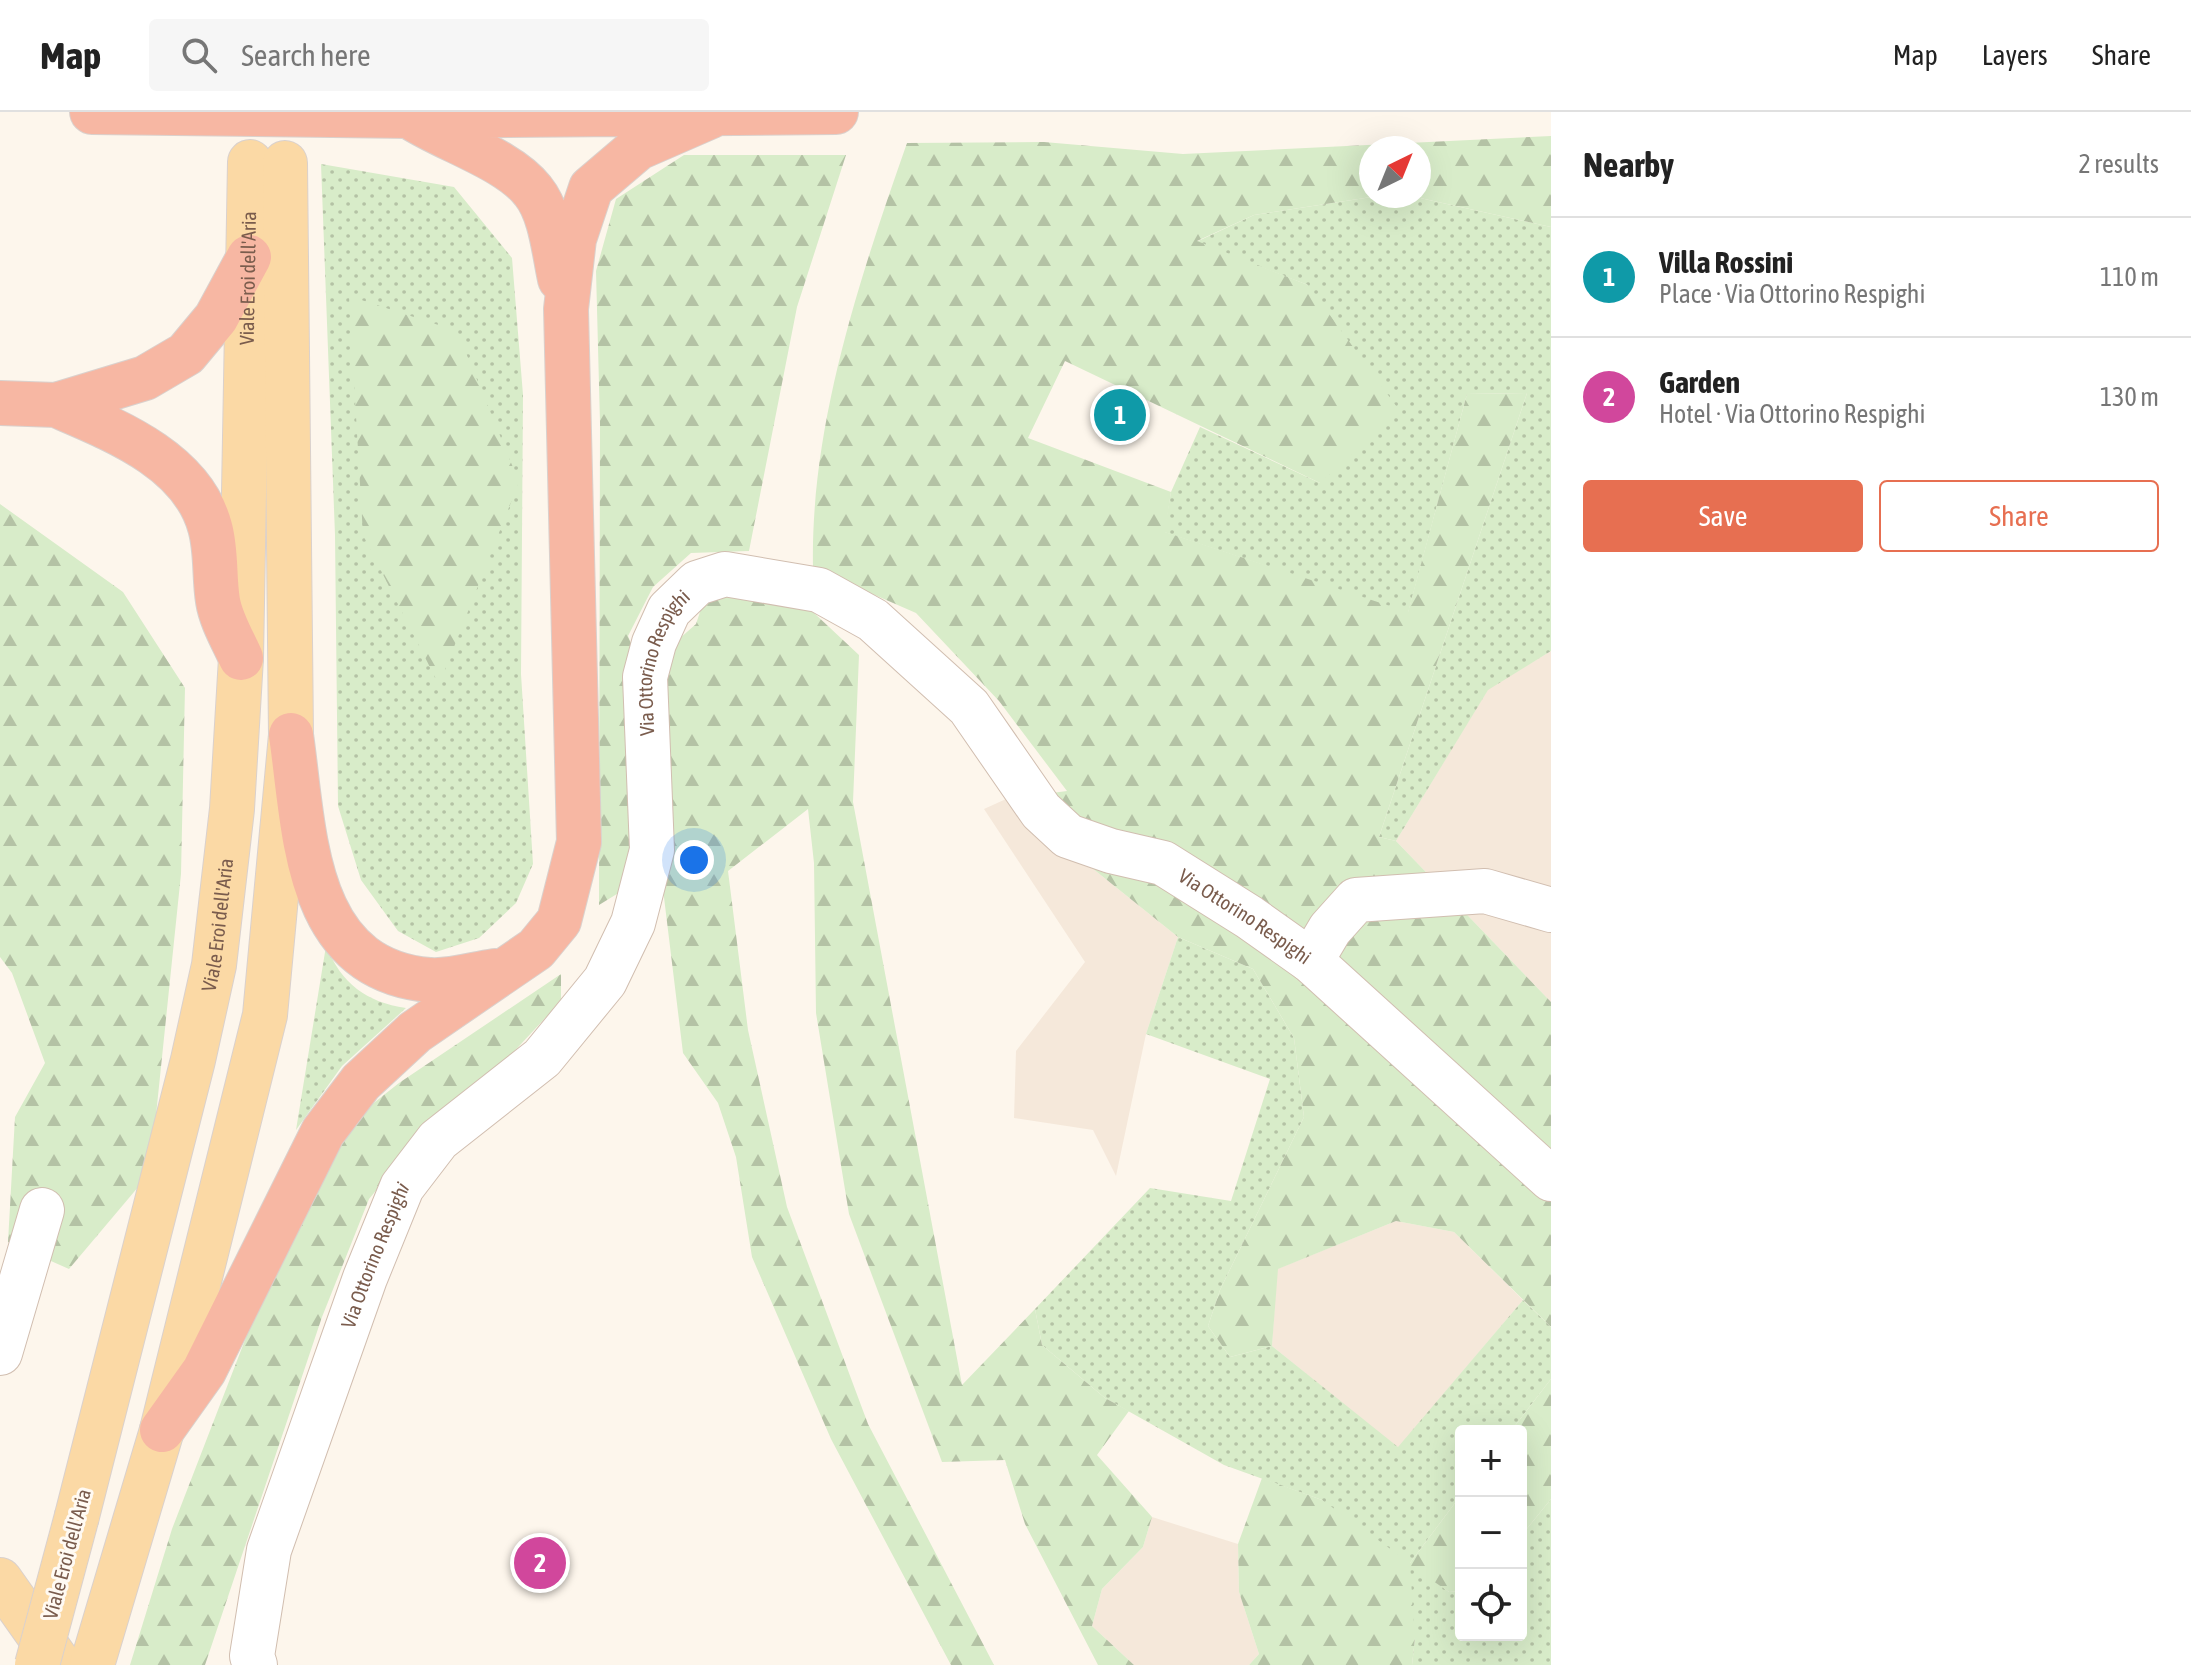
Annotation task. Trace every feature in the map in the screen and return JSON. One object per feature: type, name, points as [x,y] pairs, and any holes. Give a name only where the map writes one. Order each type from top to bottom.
[{"type":"highway","points":[[92,112],[410,116],[836,112]]},
{"type":"highway","points":[[162,1430],[204,1371],[323,1132],[361,1082],[415,1032],[536,949],[559,921],[579,842],[566,309],[574,239],[591,188],[638,148],[716,114]]},
{"type":"highway","points":[[410,116],[443,138],[498,162],[534,191],[549,226],[566,309]]},
{"type":"highway","points":[[0,403],[56,405],[145,378],[186,354],[216,318],[249,257]]},
{"type":"highway","points":[[56,405],[120,432],[167,465],[192,490],[210,527],[218,604],[241,658]]},
{"type":"highway","points":[[291,735],[307,843],[324,912],[349,948],[386,973],[432,981],[509,969]]},
{"type":"main road","name":"Viale Eroi dell'Aria","points":[[37,1665],[193,1060],[214,965],[232,809],[241,658],[249,257],[268,162],[291,735],[265,1015],[162,1430],[92,1665]]},
{"type":"main road","points":[[0,1580],[60,1665]]},
{"type":"street","name":"Via Ottorino Respighi","points":[[255,1665],[252,1656],[269,1550],[365,1278],[402,1187],[438,1140],[542,1058],[605,981],[633,923],[652,850],[645,677],[654,643],[669,610],[697,583],[725,574],[819,590],[873,620],[969,707],[1041,811],[1068,836],[1163,863],[1311,961],[1551,1179]]},
{"type":"street","points":[[1311,961],[1330,929],[1356,900],[1485,891],[1551,910]]},
{"type":"street","points":[[0,1353],[42,1210]]},
{"type":"shaded area","points":[[1551,651],[1551,1002],[1396,841],[1488,689]]},
{"type":"shaded area","points":[[1006,799],[1178,937],[1146,1034],[1116,1176],[1093,1130],[1014,1118],[1016,1051],[1085,962],[984,809]]},
{"type":"shaded area","points":[[1396,1221],[1454,1232],[1523,1300],[1398,1448],[1272,1346],[1277,1269]]},
{"type":"shaded area","points":[[1152,1517],[1238,1544],[1239,1592],[1259,1654],[1249,1665],[1134,1665],[1092,1626],[1102,1589],[1143,1547]]},
{"type":"green space","points":[[1551,136],[1551,227],[1431,200],[1431,142]]},
{"type":"green space","points":[[1044,142],[1183,154],[1359,145],[1359,199],[1254,215],[1197,241],[1308,285],[1399,410],[1320,483],[1065,361],[1028,438],[1171,492],[1165,532],[1408,612],[1467,394],[1527,393],[1379,837],[1396,841],[1551,1002],[1551,1327],[1454,1232],[1396,1221],[1278,1269],[1272,1346],[1230,1357],[1208,1326],[1220,1290],[1304,1117],[1294,1038],[1253,969],[1178,937],[1006,799],[1067,791],[999,701],[916,613],[813,568],[814,514],[829,406],[856,299],[907,143]]},
{"type":"green space","points":[[684,155],[846,155],[797,307],[749,551],[691,553],[653,587],[628,636],[636,656],[662,654],[696,624],[705,597],[728,594],[798,598],[859,655],[853,802],[962,1385],[1035,1309],[1042,1345],[1105,1398],[1129,1411],[1097,1455],[1152,1517],[1143,1547],[1102,1589],[1092,1626],[1134,1665],[1098,1665],[1025,1524],[1005,1460],[942,1462],[849,1214],[816,1013],[814,863],[808,809],[728,871],[748,1030],[787,1207],[868,1424],[994,1665],[951,1665],[831,1439],[752,1257],[736,1157],[718,1103],[683,1053],[662,881],[638,881],[599,905],[600,423],[596,271],[616,199]]},
{"type":"green space","points":[[321,164],[454,187],[512,258],[523,395],[521,674],[533,864],[516,903],[479,938],[436,952],[398,931],[361,880],[338,806],[335,535]]},
{"type":"green space","points":[[1359,199],[1359,208],[1431,208],[1431,200],[1551,227],[1551,651],[1488,690],[1396,841],[1379,837],[1527,393],[1467,394],[1408,613],[1164,532],[1171,492],[1200,427],[1320,483],[1308,285],[1196,242],[1254,215]]},
{"type":"green space","points":[[349,296],[457,331],[519,482],[439,685],[363,535]]},
{"type":"green space","points":[[0,504],[123,592],[185,688],[181,874],[150,1173],[69,1269],[8,1242],[15,1117],[45,1063],[12,973],[0,957]]},
{"type":"green space","points":[[1178,937],[1253,969],[1294,1038],[1304,1117],[1220,1290],[1208,1326],[1230,1357],[1272,1346],[1398,1447],[1523,1300],[1551,1327],[1551,1379],[1516,1425],[1455,1425],[1455,1503],[1410,1563],[1449,1592],[1455,1592],[1455,1641],[1527,1641],[1527,1529],[1551,1499],[1551,1665],[1412,1665],[1415,1638],[1322,1500],[1224,1465],[1105,1398],[1042,1345],[1035,1309],[1150,1188],[1231,1201],[1270,1079],[1146,1034]]},
{"type":"green space","points":[[326,946],[340,971],[357,989],[379,1001],[406,1008],[342,1066],[296,1130]]},
{"type":"green space","points":[[561,974],[561,999],[548,1015],[494,1073],[432,1123],[369,1199],[322,1317],[205,1665],[130,1665],[172,1529],[274,1265],[337,1132],[399,1083]]},
{"type":"green space","points":[[1551,1379],[1551,1499],[1527,1529],[1527,1425],[1516,1425]]},
{"type":"green space","points":[[1262,1478],[1322,1500],[1410,1563],[1455,1503],[1455,1592],[1449,1592],[1410,1565],[1415,1638],[1412,1665],[1249,1665],[1259,1654],[1239,1592],[1238,1544]]},
{"type":"place","name":"Villa Rossini","points":[[1120,415]]},
{"type":"place","name":"Garden","points":[[540,1563]]}]
